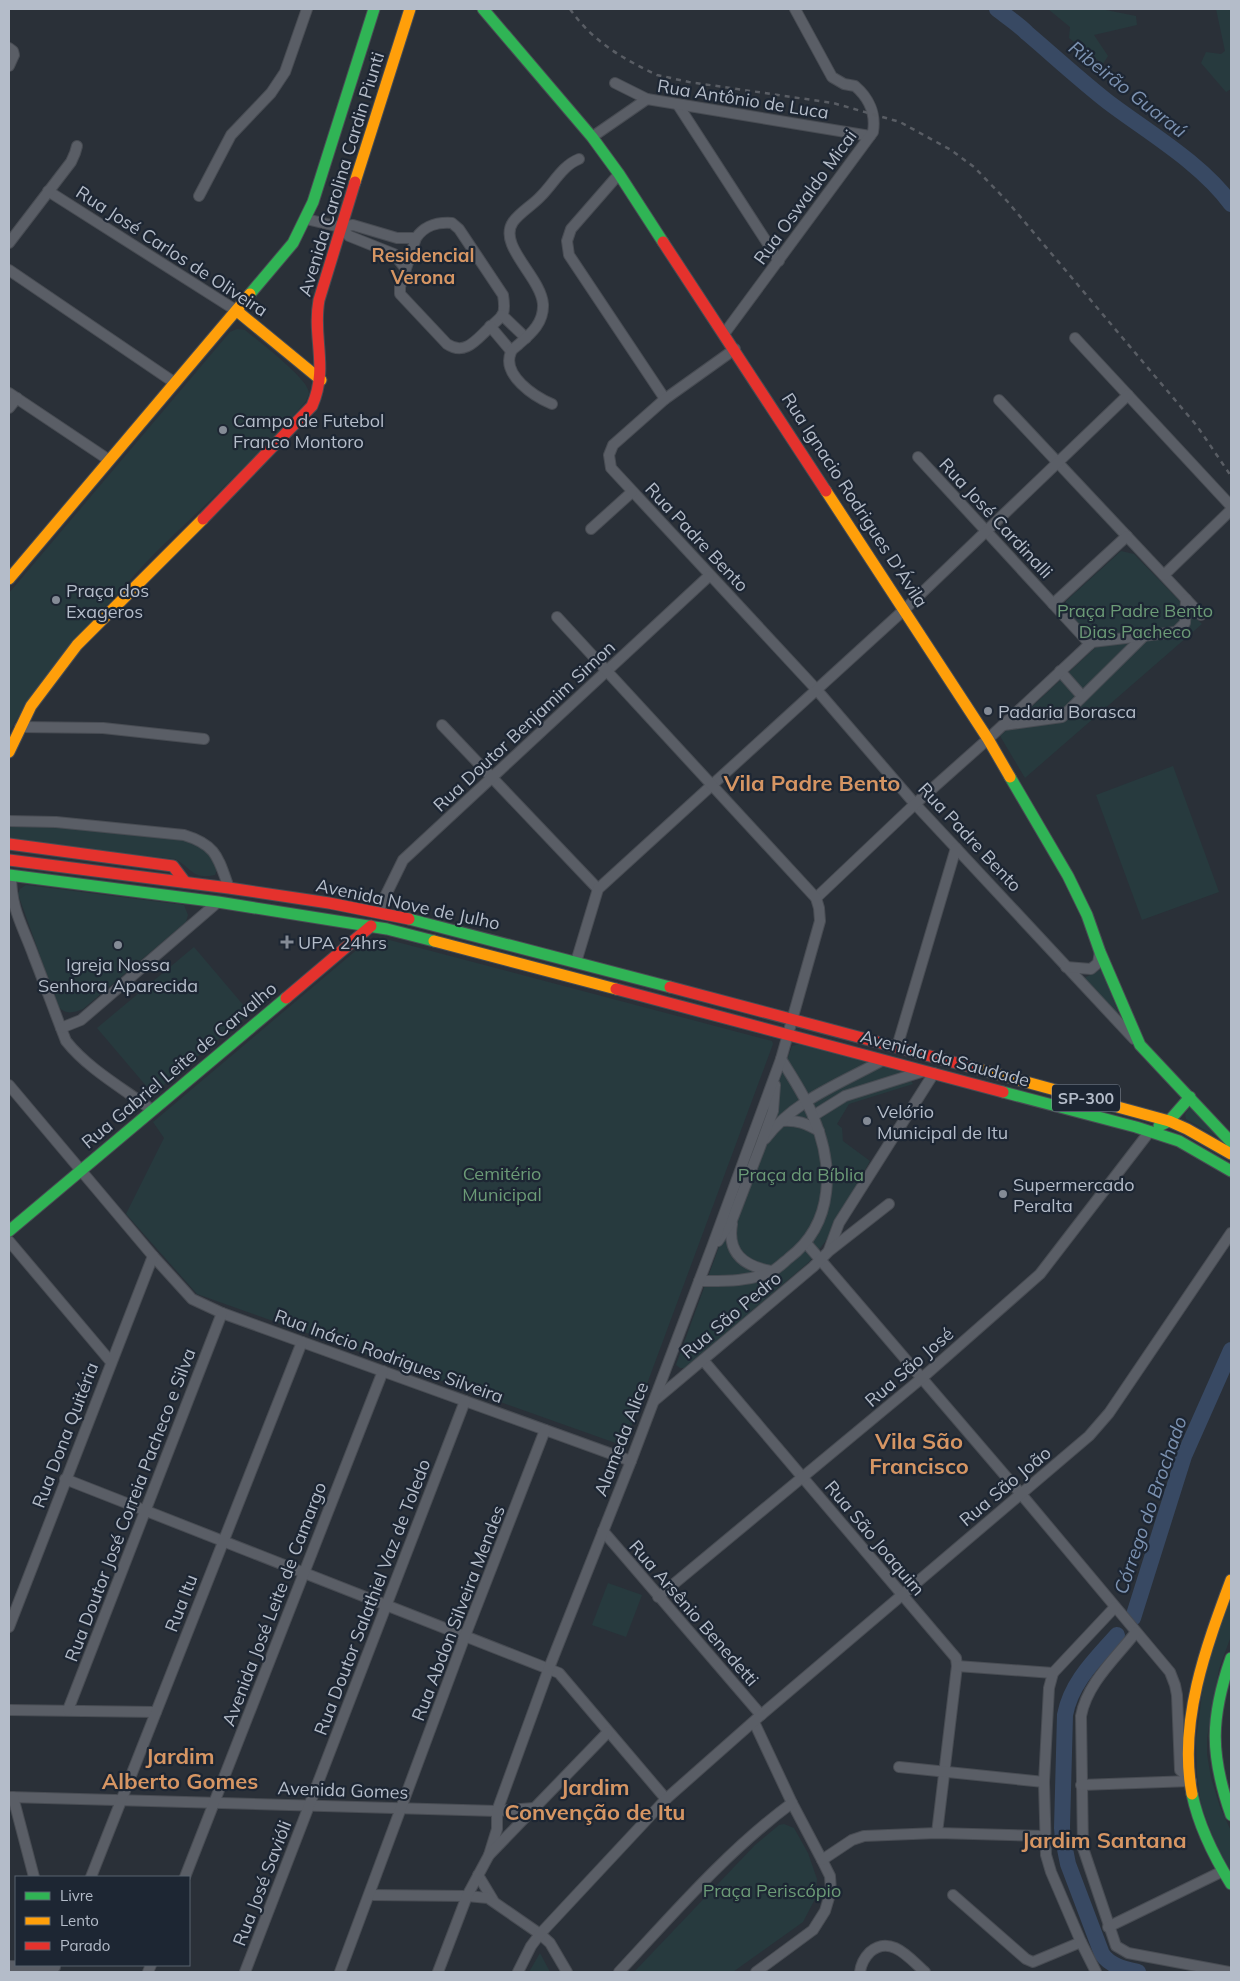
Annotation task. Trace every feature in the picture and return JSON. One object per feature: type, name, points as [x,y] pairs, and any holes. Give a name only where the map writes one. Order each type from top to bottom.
[{"type":"street","points":[[199,196],[232,136],[271,93],[285,72],[307,9]]},
{"type":"street","name":"Avenida Carolina Cardin Piunti","points":[[9,579],[284,255],[306,219],[374,9]]},
{"type":"street","name":"Avenida Carolina Cardin Piunti","points":[[9,752],[31,706],[77,645],[158,566],[306,414],[316,398],[320,380],[321,360],[316,322],[318,306],[340,228],[410,9]]},
{"type":"street","name":"Rua Ignacio Rodrigues D'Ávila","points":[[483,9],[592,137],[619,174],[988,738],[1068,876],[1087,915],[1100,952],[1140,1045]]},
{"type":"street","name":"Rua Oswaldo Micai","points":[[724,334],[870,136],[874,122],[874,113],[857,87],[844,84],[832,77],[795,9]]},
{"type":"street","points":[[9,66],[13,60],[11,49]]},
{"type":"street","points":[[615,83],[647,99]]},
{"type":"street","name":"Rua Antônio de Luca","points":[[592,137],[647,99],[870,136]]},
{"type":"street","points":[[678,105],[779,261]]},
{"type":"street","points":[[9,243],[71,162],[76,154],[77,146]]},
{"type":"street","points":[[552,404],[532,394],[516,378],[510,368],[511,351],[540,322],[542,294],[512,246],[510,229],[512,222],[543,194],[570,162],[578,159]]},
{"type":"street","points":[[619,174],[572,229],[567,241],[569,255],[665,399],[735,349]]},
{"type":"street","name":"Rua José Carlos de Oliveira","points":[[48,192],[237,311],[320,380]]},
{"type":"street","points":[[306,219],[340,228],[349,236],[394,254],[405,268]]},
{"type":"street","points":[[452,223],[459,229],[503,295],[505,304],[502,315],[473,344],[454,348],[447,344],[400,294],[405,268],[416,238],[422,229],[437,224],[452,223]]},
{"type":"street","points":[[340,228],[353,225],[397,238],[416,238]]},
{"type":"street","points":[[9,270],[175,383]]},
{"type":"street","points":[[502,315],[526,338]]},
{"type":"street","points":[[490,326],[511,351]]},
{"type":"street","points":[[1075,338],[1231,508],[1164,575]]},
{"type":"street","points":[[576,962],[598,889],[905,609],[1128,395]]},
{"type":"street","points":[[9,408],[13,396],[109,460]]},
{"type":"street","name":"Rua Padre Bento","points":[[665,399],[613,445],[609,461],[614,474],[816,689],[914,804],[1231,1142]]},
{"type":"street","points":[[999,400],[1201,615]]},
{"type":"street","name":"Rua José Cardinalli","points":[[918,457],[1090,644]]},
{"type":"street","points":[[591,529],[632,492]]},
{"type":"street","points":[[1053,604],[1127,536]]},
{"type":"street","name":"Rua Doutor Benjamim Simon","points":[[378,911],[403,860],[709,576]]},
{"type":"street","points":[[557,617],[816,898],[914,804],[1092,642],[1176,632],[1181,629],[1185,619],[1186,598]]},
{"type":"street","points":[[1004,724],[1062,717],[1144,636]]},
{"type":"street","points":[[1060,671],[1082,696]]},
{"type":"street","points":[[442,725],[598,889]]},
{"type":"street","points":[[20,727],[103,728],[204,738]]},
{"type":"street","points":[[9,821],[56,822],[150,830],[198,839],[210,846],[219,860],[229,888]]},
{"type":"street","points":[[152,1110],[74,1050],[66,1040],[12,900],[9,844],[173,866],[185,882]]},
{"type":"street","points":[[897,1047],[956,848]]},
{"type":"street","name":"Avenida Nove de Julho","points":[[10,860],[229,888],[378,911],[793,1019]]},
{"type":"street","name":"Avenida Nove de Julho","points":[[10,876],[218,902],[371,926],[788,1035]]},
{"type":"street","name":"Alameda Alice","points":[[489,1855],[497,1829],[496,1811],[549,1668],[712,1248],[782,1059],[820,921],[816,898]]},
{"type":"street","points":[[61,1028],[80,1020],[218,902]]},
{"type":"street","points":[[349,922],[371,918],[378,911]]},
{"type":"street","points":[[371,926],[387,918],[410,923],[420,922]]},
{"type":"street","name":"Rua Gabriel Leite de Carvalho","points":[[9,1231],[371,926]]},
{"type":"street","points":[[1066,967],[1082,970],[1091,969],[1098,963],[1100,952]]},
{"type":"street","name":"Avenida da Saudade","points":[[793,1019],[1169,1121],[1188,1129],[1231,1154]]},
{"type":"street","name":"Avenida da Saudade","points":[[788,1035],[1150,1131],[1180,1141],[1231,1171]]},
{"type":"street","points":[[760,1146],[782,1121],[806,1102],[884,1060],[897,1054],[915,1058],[935,1057]]},
{"type":"street","points":[[699,1281],[732,1281],[752,1278],[772,1271],[806,1243],[820,1219],[827,1186],[826,1158],[814,1116],[782,1059]]},
{"type":"street","points":[[712,1248],[732,1220],[773,1111],[776,1072]]},
{"type":"street","points":[[862,1072],[866,1089]]},
{"type":"street","points":[[814,1116],[845,1096],[930,1072]]},
{"type":"street","name":"Rua São Pedro","points":[[829,1251],[839,1223],[930,1072]]},
{"type":"street","name":"Rua Inácio Rodrigues Silveira","points":[[9,1085],[152,1256],[192,1299],[222,1313],[630,1462]]},
{"type":"street","points":[[1150,1131],[1169,1121],[1190,1097]]},
{"type":"street","points":[[782,1121],[808,1124],[818,1131]]},
{"type":"street","name":"Rua São José","points":[[658,1597],[922,1378],[1047,1267],[1150,1131]]},
{"type":"street","name":"Rua São Pedro","points":[[653,1402],[821,1261],[829,1251],[889,1204]]},
{"type":"street","points":[[732,1220],[731,1239],[733,1248],[738,1255],[750,1264],[772,1271]]},
{"type":"street","name":"Rua São João","points":[[518,1972],[540,1934],[666,1799],[1100,1425],[1231,1233]]},
{"type":"street","points":[[9,1241],[111,1362]]},
{"type":"street","points":[[806,1243],[1021,1494],[1173,1678],[1177,1695],[1180,1770],[1190,1780]]},
{"type":"street","name":"Rua Dona Quitéria","points":[[9,1627],[152,1256]]},
{"type":"street","name":"Rua Doutor José Correia Pacheco e Silva","points":[[68,1710],[222,1313]]},
{"type":"street","name":"Rua Itu","points":[[91,1876],[302,1342]]},
{"type":"street","name":"Rua São Joaquim","points":[[703,1360],[956,1658],[957,1666]]},
{"type":"street","name":"Avenida José Leite de Camargo","points":[[185,1876],[383,1372]]},
{"type":"street","name":"Rua Doutor Salathiel Vaz de Toledo","points":[[309,1806],[385,1604],[465,1401]]},
{"type":"street","name":"Rua Abdon Silveira Mendes","points":[[340,1972],[465,1636],[545,1430]]},
{"type":"street","points":[[65,1479],[549,1668],[558,1673],[666,1799]]},
{"type":"street","name":"Rua Arsênio Benedetti","points":[[603,1531],[758,1718],[792,1802],[830,1876],[831,1891],[826,1911],[813,1930],[756,1972]]},
{"type":"street","points":[[1231,1580],[1220,1608],[1200,1674],[1191,1722],[1190,1780],[1201,1827],[1227,1869],[1231,1884]]},
{"type":"street","points":[[1096,1972],[1080,1942],[1051,1872],[1046,1855],[1044,1782],[1048,1688],[1053,1673],[1115,1607]]},
{"type":"street","points":[[1136,1632],[1086,1696],[1082,1716],[1081,1785],[1083,1848],[1108,1927],[1116,1946],[1128,1953],[1229,1972]]},
{"type":"street","points":[[1231,1658],[1218,1706],[1214,1743],[1216,1764],[1231,1815]]},
{"type":"street","points":[[937,1833],[957,1666],[1053,1673]]},
{"type":"street","points":[[9,1710],[156,1712]]},
{"type":"street","points":[[438,1972],[467,1896],[489,1855],[608,1732]]},
{"type":"street","points":[[899,1767],[1044,1782]]},
{"type":"street","points":[[1081,1785],[1190,1780]]},
{"type":"street","points":[[11,1797],[34,1876]]},
{"type":"street","name":"Avenida Gomes","points":[[11,1797],[496,1811],[534,1808]]},
{"type":"street","points":[[619,1972],[693,1893],[772,1818],[792,1802]]},
{"type":"street","name":"Rua José Savióli","points":[[245,1972],[309,1806]]},
{"type":"street","name":"Avenida Gomes","points":[[496,1811],[526,1816]]},
{"type":"street","points":[[822,1860],[852,1840],[864,1836],[937,1833],[1045,1836]]},
{"type":"street","points":[[1108,1927],[1227,1869]]},
{"type":"street","points":[[478,1875],[493,1900]]},
{"type":"street","points":[[370,1895],[480,1896],[493,1900],[550,1943],[567,1972]]},
{"type":"street","points":[[953,1895],[1026,1959],[1033,1962],[1080,1942]]},
{"type":"street","points":[[860,1972],[865,1956],[874,1948],[892,1945],[925,1972]]},
{"type":"street","points":[[9,1966],[55,1968]]},
{"type":"green space","points":[[1048,9],[1101,9],[1136,16],[1137,25],[1094,35],[1108,56],[1103,64],[1069,38],[1070,27]]},
{"type":"green space","points":[[1216,9],[1231,9],[1231,89],[1226,92],[1201,63],[1206,52],[1221,54],[1225,51]]},
{"type":"green space","points":[[237,329],[245,330],[282,360],[301,379],[309,393],[306,401],[289,421],[152,557],[100,613],[39,685],[9,733],[9,593],[230,332]]},
{"type":"green space","name":"Praça Padre Bento Dias Pacheco","points":[[1121,551],[1134,554],[1202,624],[1025,778],[1000,736],[1097,646],[1065,607],[1066,601]]},
{"type":"green space","points":[[1173,766],[1219,892],[1142,920],[1096,795]]},
{"type":"green space","points":[[49,826],[166,834],[209,849],[217,870],[215,875],[201,876],[175,859],[9,841],[9,827]]},
{"type":"green space","points":[[26,885],[184,905],[188,915],[186,922],[83,1009],[66,1012],[58,1006],[18,894],[20,889]]},
{"type":"green space","name":"Cemitério Municipal","points":[[373,938],[382,938],[772,1041],[773,1044],[624,1446],[197,1294],[126,1214],[164,1138],[153,1122]]},
{"type":"green space","points":[[194,947],[250,1013],[153,1094],[97,1028]]},
{"type":"green space","points":[[1102,969],[1119,1015],[1082,979]]},
{"type":"green space","name":"Praça da Bíblia","points":[[799,1044],[906,1072],[913,1084],[849,1104],[837,1124],[842,1128],[843,1141],[870,1161],[825,1242],[809,1262],[685,1368],[680,1368],[676,1365],[677,1362],[792,1046]]},
{"type":"green space","points":[[1190,1107],[1219,1138],[1186,1119],[1185,1114]]},
{"type":"green space","points":[[608,1583],[642,1595],[626,1637],[592,1625]]},
{"type":"green space","points":[[1231,1594],[1231,1636],[1219,1669],[1207,1738],[1207,1754],[1211,1778],[1220,1807],[1231,1831],[1231,1876],[1217,1848],[1201,1805],[1197,1774],[1196,1742],[1205,1670]]},
{"type":"green space","name":"Praça Periscópio","points":[[784,1824],[794,1828],[808,1853],[817,1879],[815,1899],[803,1922],[733,1972],[634,1972],[755,1845],[779,1825]]},
{"type":"green space","points":[[540,1953],[550,1972],[529,1972]]},
{"type":"waterway","name":"Ribeirão Guaraú","points":[[997,9],[1108,102],[1190,162],[1219,189],[1231,204]]},
{"type":"waterway","name":"Córrego do Brochado","points":[[1133,1618],[1184,1456],[1231,1350]]},
{"type":"waterway","name":"Córrego do Brochado","points":[[1117,1635],[1085,1672],[1068,1703],[1065,1715],[1062,1828],[1068,1864],[1102,1954],[1113,1964],[1138,1972]]},
{"type":"railway","points":[[570,9],[598,40],[620,56],[657,75],[689,82],[833,103],[900,122],[951,150],[974,167],[1007,201],[1197,426],[1231,476]]},
{"type":"traffic: fast","points":[[250,294],[293,243],[313,202],[374,9]]},
{"type":"traffic: fast","points":[[483,9],[592,137],[619,174],[663,242]]},
{"type":"traffic: fast","points":[[1010,777],[1068,876],[1087,915],[1100,952],[1140,1045],[1231,1142]]},
{"type":"traffic: fast","points":[[9,875],[218,902],[387,929],[434,941]]},
{"type":"traffic: fast","points":[[409,919],[670,987]]},
{"type":"traffic: fast","points":[[9,1231],[286,998]]},
{"type":"traffic: fast","points":[[1003,1092],[1136,1127],[1179,1141],[1231,1171]]},
{"type":"traffic: fast","points":[[1159,1126],[1169,1121],[1190,1097]]},
{"type":"traffic: fast","points":[[1231,1658],[1219,1699],[1215,1736],[1219,1774],[1231,1815]]},
{"type":"traffic: fast","points":[[1192,1794],[1207,1840],[1231,1884]]},
{"type":"traffic: slow","points":[[355,182],[410,9]]},
{"type":"traffic: slow","points":[[9,579],[250,294]]},
{"type":"traffic: slow","points":[[237,311],[321,380]]},
{"type":"traffic: slow","points":[[826,491],[988,739],[1010,777]]},
{"type":"traffic: slow","points":[[9,752],[31,706],[77,645],[203,519]]},
{"type":"traffic: slow","points":[[434,941],[616,989]]},
{"type":"traffic: slow","points":[[975,1068],[1169,1121],[1231,1154]]},
{"type":"traffic: slow","points":[[1192,1794],[1189,1767],[1192,1712],[1204,1658],[1231,1580]]},
{"type":"traffic: jam","points":[[203,519],[312,406],[317,392],[320,365],[317,327],[319,300],[355,182]]},
{"type":"traffic: jam","points":[[663,242],[826,491]]},
{"type":"traffic: jam","points":[[9,844],[173,866],[185,882]]},
{"type":"traffic: jam","points":[[9,860],[229,888],[329,903],[409,919]]},
{"type":"traffic: jam","points":[[286,998],[371,926]]},
{"type":"traffic: jam","points":[[670,987],[975,1068]]},
{"type":"traffic: jam","points":[[616,989],[1003,1092]]},
{"type":"place","name":"Campo de Futebol Franco Montoro","points":[[223,430]]},
{"type":"place","name":"Praça dos Exageros","points":[[56,600]]},
{"type":"place","name":"Padaria Borasca","points":[[988,711]]},
{"type":"place","name":"UPA 24hrs","points":[[287,942]]},
{"type":"place","name":"Igreja Nossa Senhora Aparecida","points":[[118,945]]},
{"type":"place","name":"Velório Municipal de Itu","points":[[867,1121]]},
{"type":"place","name":"Supermercado Peralta","points":[[1003,1194]]},
{"type":"district","name":"Residencial Verona","points":[[423,266]]},
{"type":"district","name":"Vila Padre Bento","points":[[812,783]]},
{"type":"district","name":"Vila São Francisco","points":[[919,1454]]},
{"type":"district","name":"Jardim Alberto Gomes","points":[[180,1768]]},
{"type":"district","name":"Jardim Convenção de Itu","points":[[595,1800]]},
{"type":"district","name":"Jardim Santana","points":[[1104,1840]]}]
